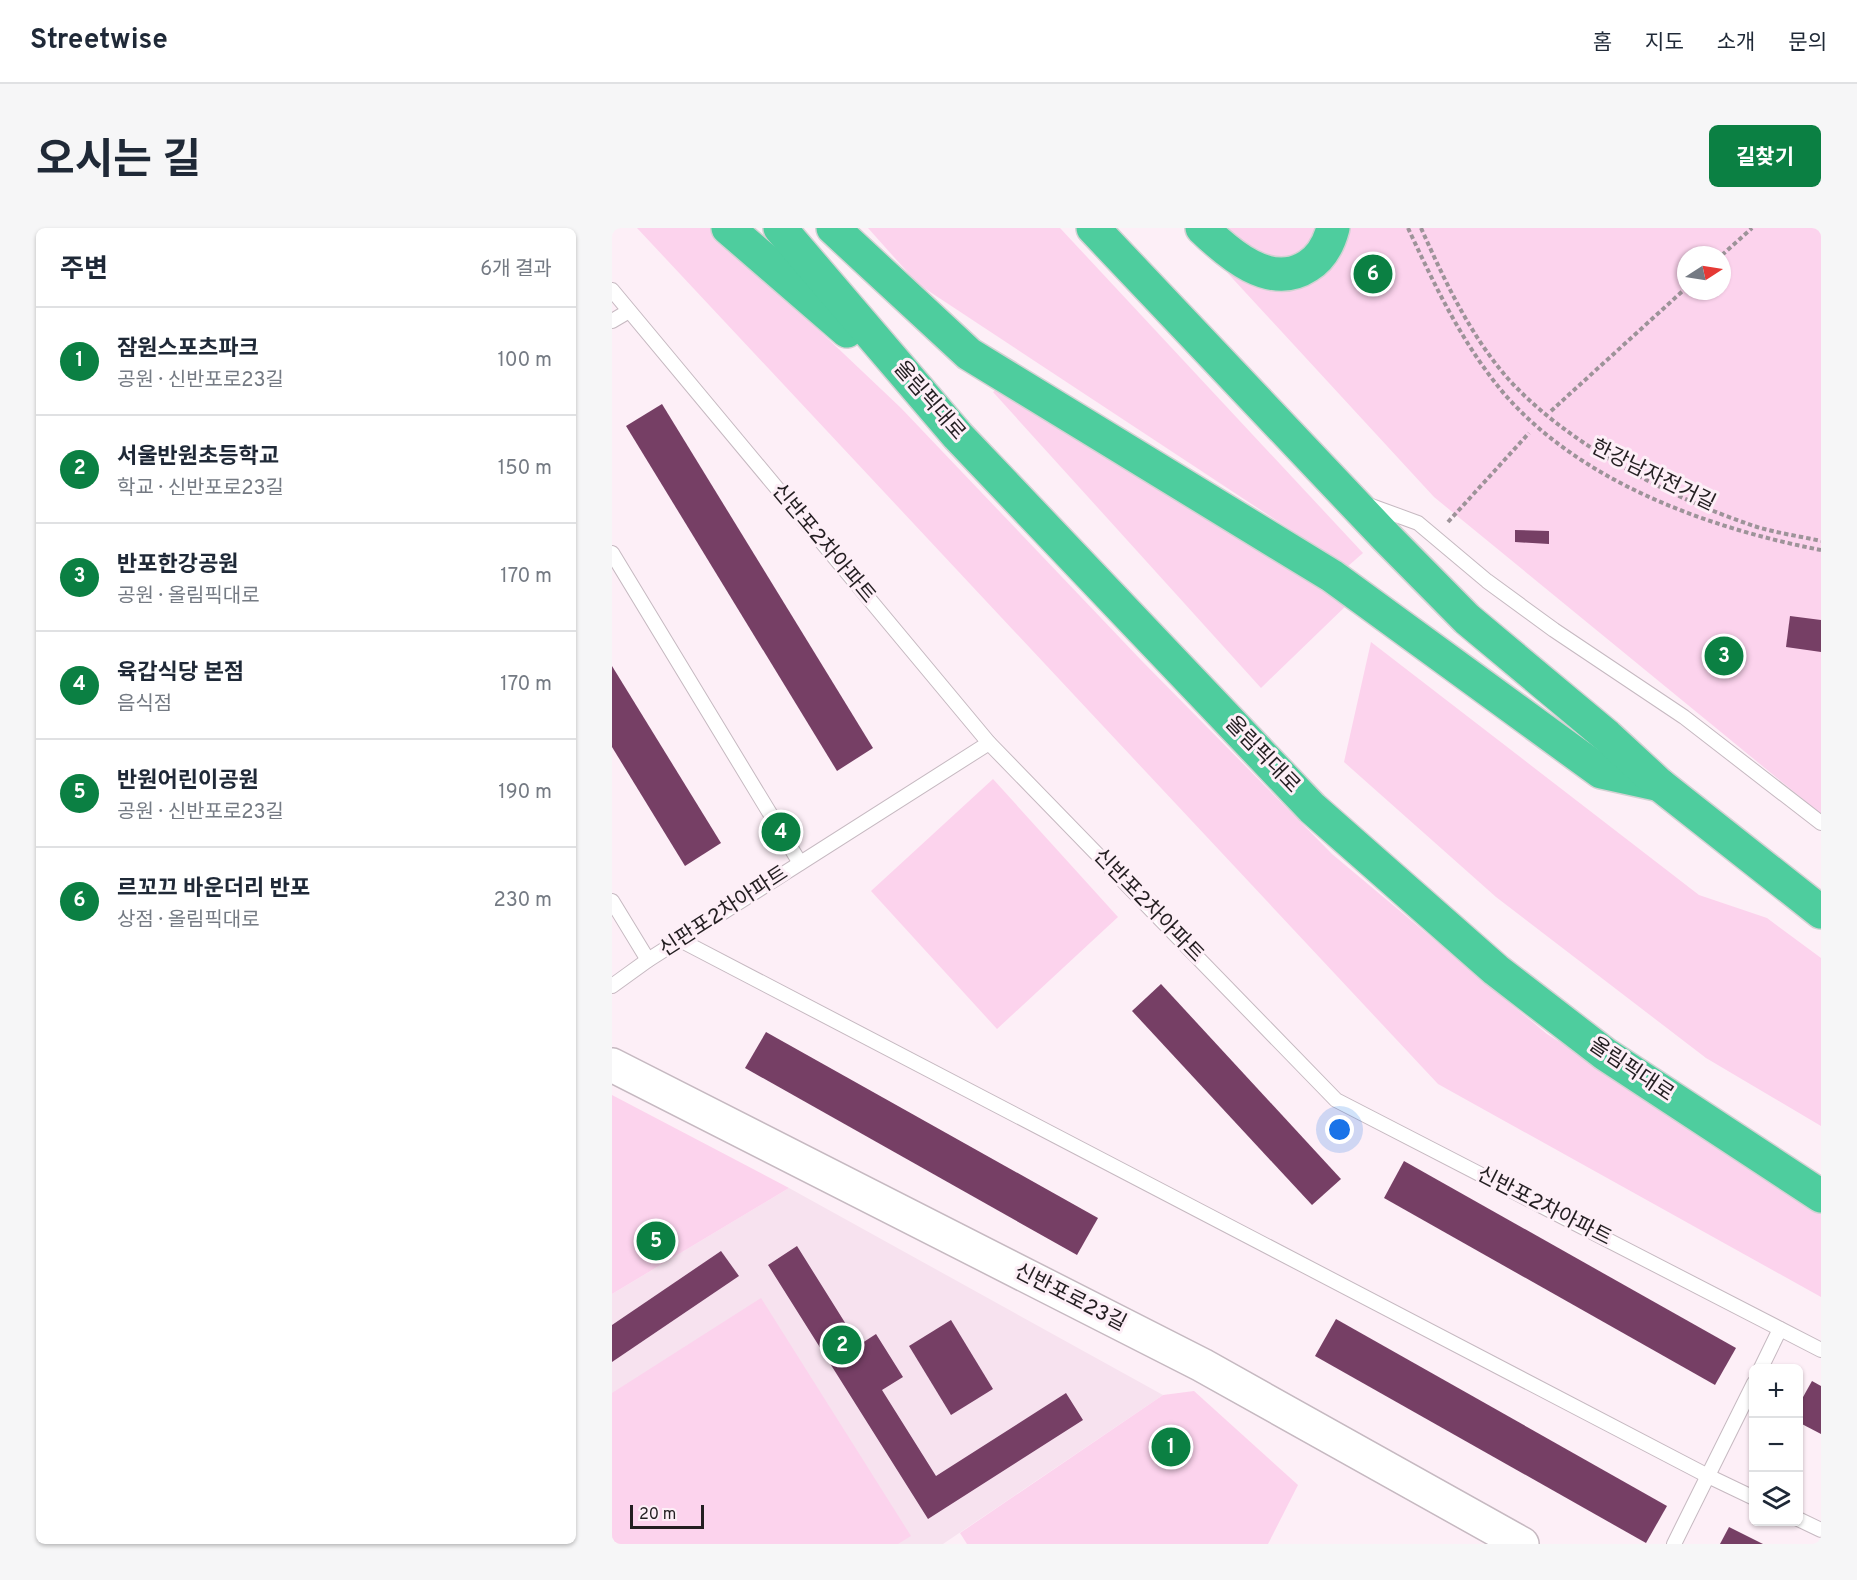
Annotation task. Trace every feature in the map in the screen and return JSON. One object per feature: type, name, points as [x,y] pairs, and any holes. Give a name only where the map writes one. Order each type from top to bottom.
[{"type":"highway","points":[[728,228],[932,404]]},
{"type":"highway","name":"올림픽대로","points":[[780,228],[958,436],[1312,808],[1496,970],[1605,1054],[1821,1196]]},
{"type":"highway","points":[[833,228],[969,354],[1332,576],[1601,772],[1660,785]]},
{"type":"highway","points":[[1093,228],[1467,619],[1607,736],[1660,785],[1821,912]]},
{"type":"highway","points":[[1202,228],[1237,259],[1262,272],[1280,274],[1299,272],[1313,263],[1325,248],[1333,228]]},
{"type":"street","name":"신반포로23길","points":[[612,1065],[1202,1365],[1522,1544]]},
{"type":"lane","name":"신반포2차아파트","points":[[612,290],[989,743],[1336,1100],[1821,1350]]},
{"type":"lane","points":[[612,321],[629,310]]},
{"type":"lane","points":[[1351,499],[1418,523],[1487,581],[1563,636],[1684,717],[1821,824]]},
{"type":"lane","points":[[612,553],[800,863]]},
{"type":"lane","name":"신판포2차아파트","points":[[612,986],[648,960],[989,743]]},
{"type":"lane","points":[[612,901],[648,960]]},
{"type":"lane","points":[[680,940],[1749,1496]]},
{"type":"lane","points":[[1763,1364],[1780,1329]]},
{"type":"lane","points":[[1674,1544],[1749,1393]]},
{"type":"lane","points":[[1803,1521],[1821,1530]]},
{"type":"path","name":"한강남자전거길","points":[[1408,228],[1453,319],[1479,360],[1500,388],[1536,426],[1566,450],[1638,491],[1685,511],[1742,532],[1821,550]]},
{"type":"path","name":"한강남자전거길","points":[[1420,228],[1453,295],[1479,339],[1503,372],[1546,416],[1623,466],[1685,499],[1756,526],[1821,541]]},
{"type":"path","points":[[1731,247],[1752,228]]},
{"type":"path","points":[[1420,254],[1430,249]]},
{"type":"path","points":[[1551,411],[1677,296]]},
{"type":"path","points":[[1448,522],[1529,434]]},
{"type":"shaded area","points":[[637,228],[719,228],[767,281],[901,408],[1141,660],[1332,854],[1547,1034],[1821,1204],[1821,1297],[1438,1084]]},
{"type":"shaded area","points":[[868,228],[1060,228],[1363,553],[1347,567],[918,284]]},
{"type":"shaded area","points":[[1186,228],[1821,228],[1821,814],[1434,497]]},
{"type":"shaded area","points":[[1004,384],[1351,601],[1261,688],[993,392]]},
{"type":"shaded area","points":[[1371,642],[1699,895],[1767,918],[1821,958],[1821,1126],[1706,1058],[1496,897],[1344,762]]},
{"type":"shaded area","points":[[993,779],[1118,917],[997,1029],[871,891]]},
{"type":"shaded area","points":[[612,1095],[789,1188],[612,1294]]},
{"type":"shaded area","points":[[789,1188],[1163,1395],[943,1544],[612,1544],[612,1294]]},
{"type":"shaded area","points":[[761,1298],[911,1536],[898,1544],[612,1544],[612,1393]]},
{"type":"shaded area","points":[[1194,1391],[1298,1485],[1268,1544],[967,1544],[960,1533],[1163,1395]]},
{"type":"building","points":[[662,404],[873,748],[837,771],[626,426]]},
{"type":"building","points":[[1515,530],[1549,531],[1549,544],[1515,542]]},
{"type":"building","points":[[1790,616],[1821,620],[1821,652],[1786,647]]},
{"type":"building","points":[[612,666],[721,843],[685,866],[612,747]]},
{"type":"building","points":[[1161,984],[1341,1179],[1312,1205],[1132,1011]]},
{"type":"building","points":[[766,1032],[1098,1218],[1077,1255],[745,1068]]},
{"type":"building","points":[[1404,1161],[1736,1348],[1715,1385],[1384,1198]]},
{"type":"building","points":[[797,1246],[859,1345],[876,1334],[903,1377],[882,1390],[936,1476],[1066,1393],[1083,1420],[928,1519],[768,1265]]},
{"type":"building","points":[[721,1251],[739,1276],[612,1362],[612,1325]]},
{"type":"building","points":[[1336,1319],[1667,1506],[1646,1543],[1315,1356]]},
{"type":"building","points":[[951,1320],[993,1389],[951,1415],[909,1346]]},
{"type":"building","points":[[1812,1381],[1821,1386],[1821,1434],[1803,1425],[1803,1397]]},
{"type":"building","points":[[1729,1527],[1763,1544],[1720,1544]]},
{"type":"place","name":"르꼬끄 바운더리 반포","points":[[1373,274]]},
{"type":"place","name":"반포한강공원","points":[[1724,656]]},
{"type":"place","name":"육갑식당 본점","points":[[781,832]]},
{"type":"place","name":"반원어린이공원","points":[[656,1241]]},
{"type":"place","name":"서울반원초등학교","points":[[842,1345]]},
{"type":"place","name":"잠원스포츠파크","points":[[1171,1447]]}]
